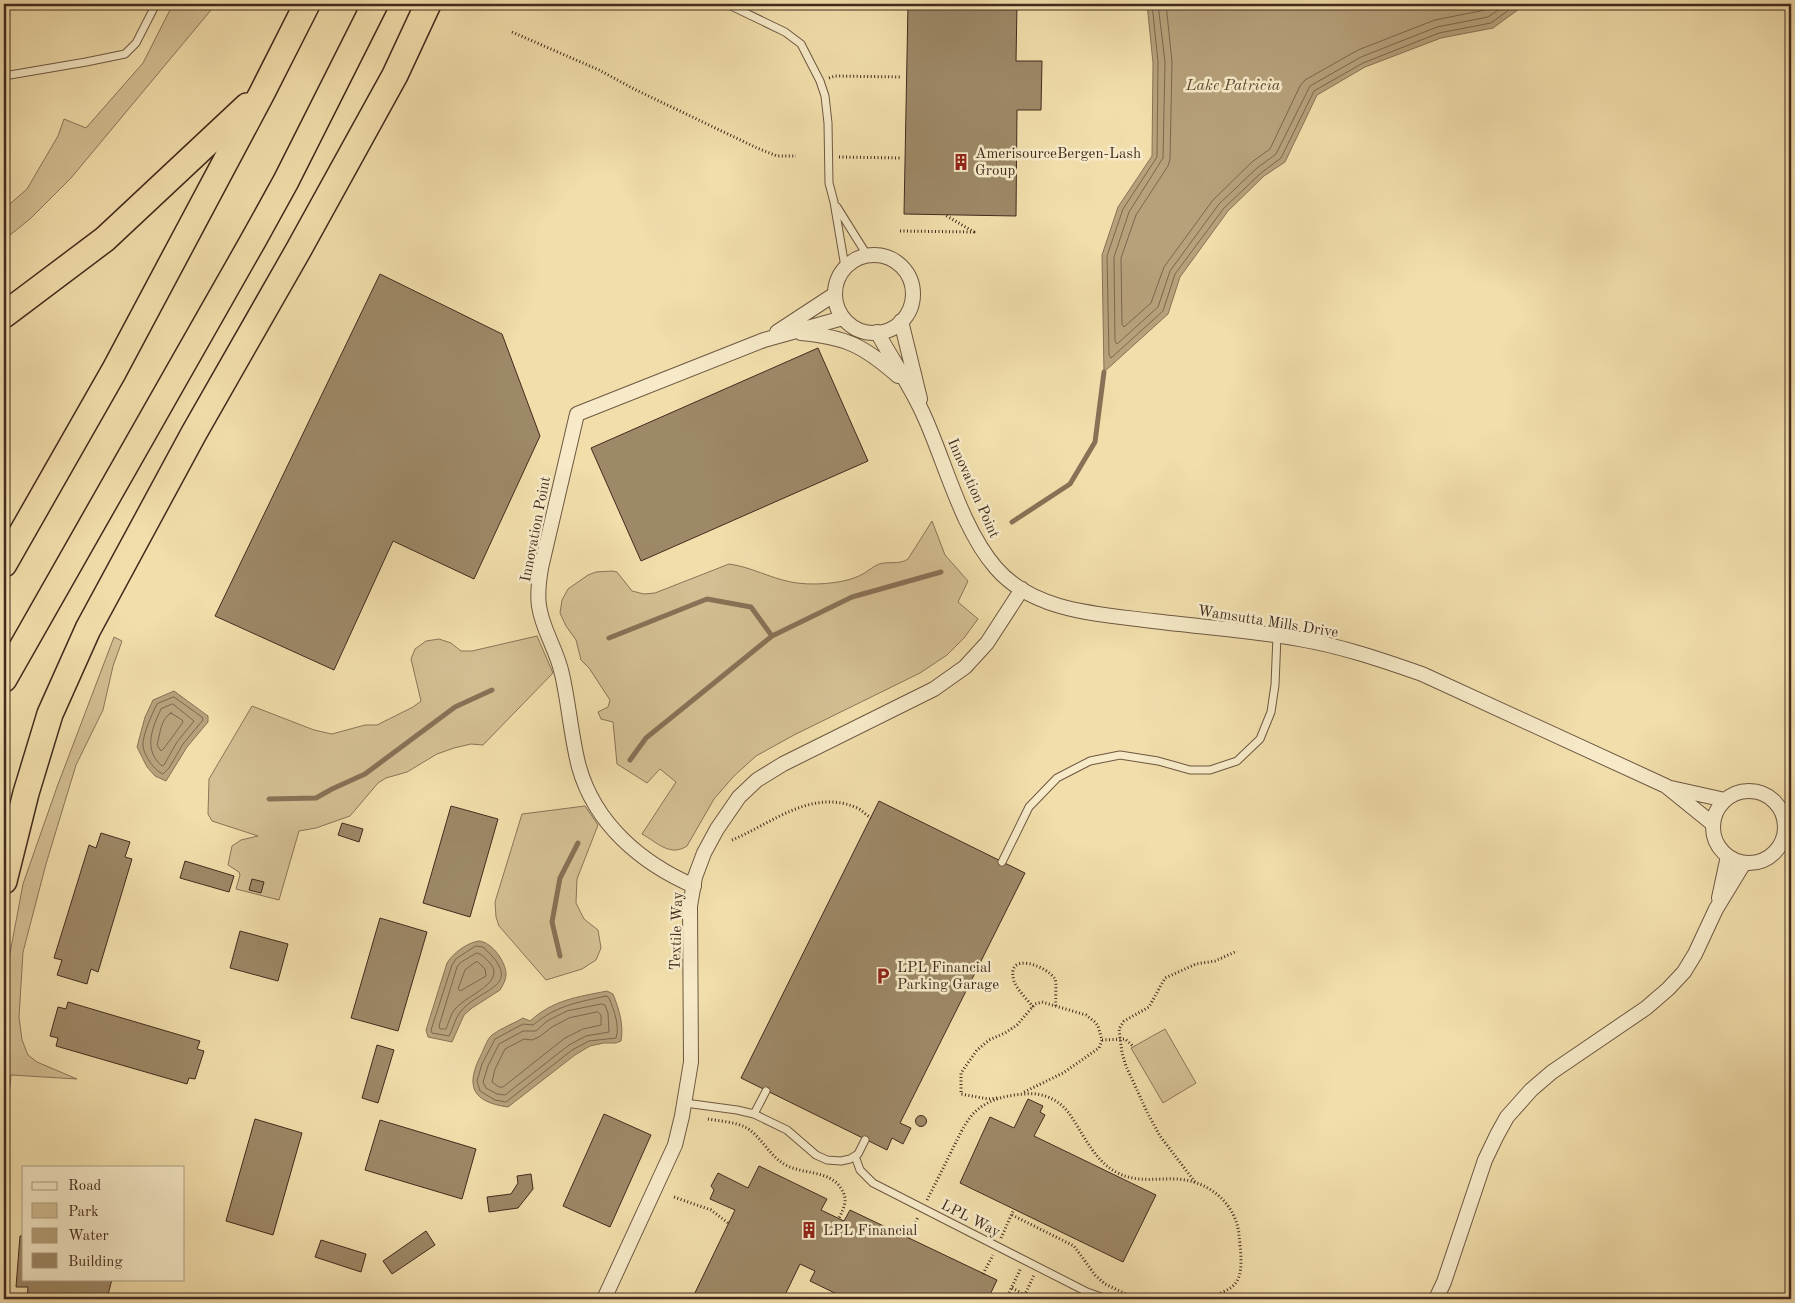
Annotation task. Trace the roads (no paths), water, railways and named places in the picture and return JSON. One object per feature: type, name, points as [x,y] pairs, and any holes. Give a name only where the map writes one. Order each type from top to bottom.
[{"type":"highway","points":[[4,564],[114,371],[262,93],[307,4]]},
{"type":"highway","points":[[4,679],[286,182],[375,4]]},
{"type":"highway","points":[[4,881],[26,793],[50,714],[88,629],[194,433],[395,75],[428,4]]},
{"type":"highway","points":[[4,315],[105,239],[262,93]]},
{"type":"street","points":[[879,255],[891,259],[902,267],[910,278],[913,291],[912,304],[901,322],[885,332],[871,333],[858,330],[843,318],[835,302],[838,278],[845,267],[855,259],[867,256],[879,255]]},
{"type":"street","name":"Innovation Point","points":[[764,340],[835,294]]},
{"type":"street","name":"Innovation Point","points":[[694,886],[651,863],[635,851],[603,818],[594,803],[579,767],[562,673],[539,606],[538,588],[549,529],[577,414],[764,340],[843,318]]},
{"type":"street","name":"Innovation Point","points":[[901,322],[925,416]]},
{"type":"street","points":[[793,332],[823,335],[842,339],[857,345],[906,382]]},
{"type":"street","name":"Innovation Point","points":[[877,332],[925,416],[969,524],[980,544],[996,568],[1022,589]]},
{"type":"street","name":"Textile Way","points":[[604,1299],[675,1145],[685,1103],[691,1062],[690,906],[704,853],[717,829],[739,797],[757,780],[783,764],[934,688],[965,667],[987,644],[1022,589]]},
{"type":"street","name":"Wamsutta Mills Drive","points":[[1022,589],[1039,598],[1079,611],[1277,636],[1334,646],[1385,661],[1422,674],[1666,786],[1725,800]]},
{"type":"street","name":"Wamsutta Mills Drive","points":[[1666,786],[1713,824]]},
{"type":"street","points":[[1747,791],[1758,792],[1770,797],[1778,805],[1784,816],[1788,830],[1777,851],[1768,858],[1756,863],[1732,860],[1722,852],[1712,832],[1718,809],[1725,800],[1735,793],[1747,791]]},
{"type":"street","points":[[1777,851],[1791,854]]},
{"type":"street","points":[[1716,909],[1728,856]]},
{"type":"street","points":[[1436,1299],[1444,1282],[1485,1160],[1496,1135],[1507,1117],[1531,1090],[1552,1072],[1646,1008],[1684,972],[1695,954],[1716,909],[1744,863]]},
{"type":"lane","points":[[4,76],[125,54],[136,43],[156,4]]},
{"type":"lane","points":[[727,4],[785,32],[801,44],[820,81],[825,96],[828,123],[829,182],[845,267]]},
{"type":"lane","points":[[834,202],[867,256]]},
{"type":"lane","points":[[1002,862],[1029,807],[1057,778],[1090,761],[1120,755],[1158,761],[1190,770],[1210,770],[1237,762],[1260,739],[1271,712],[1275,685],[1277,636]]},
{"type":"lane","points":[[754,1114],[766,1091]]},
{"type":"lane","points":[[685,1103],[754,1114],[787,1130],[816,1155],[827,1160],[841,1161],[850,1159],[855,1156],[865,1140]]},
{"type":"lane","name":"LPL Way","points":[[855,1156],[860,1170],[873,1183],[1025,1261],[1088,1296],[1107,1299]]},
{"type":"water","name":"Lake Patricia","points":[[1147,4],[1526,4],[1493,28],[1441,38],[1365,67],[1317,95],[1285,162],[1264,176],[1228,211],[1180,277],[1168,314],[1104,372],[1102,255],[1118,207],[1152,156],[1153,63]]},
{"type":"water","points":[[174,691],[208,716],[208,722],[187,747],[166,781],[155,776],[147,767],[137,747],[145,717],[153,700]]},
{"type":"water","points":[[479,941],[489,945],[504,964],[506,974],[500,990],[464,1015],[452,1042],[428,1037],[426,1030],[447,963],[461,949]]},
{"type":"water","points":[[607,991],[613,994],[619,1011],[622,1029],[621,1041],[590,1046],[575,1055],[508,1107],[496,1105],[479,1097],[473,1084],[473,1076],[486,1044],[492,1035],[523,1018],[530,1021],[548,1008],[566,1000]]},
{"type":"waterway","points":[[1012,522],[1070,484],[1095,442],[1104,372]]},
{"type":"waterway","points":[[630,760],[646,738],[772,636],[852,597],[941,572]]},
{"type":"waterway","points":[[609,638],[707,599],[751,607],[772,636]]},
{"type":"waterway","points":[[269,799],[316,798],[365,774],[455,707],[492,690]]},
{"type":"waterway","points":[[560,956],[552,922],[560,878],[578,843]]},
{"type":"place","name":"AmerisourceBergen-Lash Group","points":[[961,162]]},
{"type":"place","name":"LPL Financial Parking Garage","points":[[883,976]]},
{"type":"place","name":"LPL Financial","points":[[809,1230]]}]
